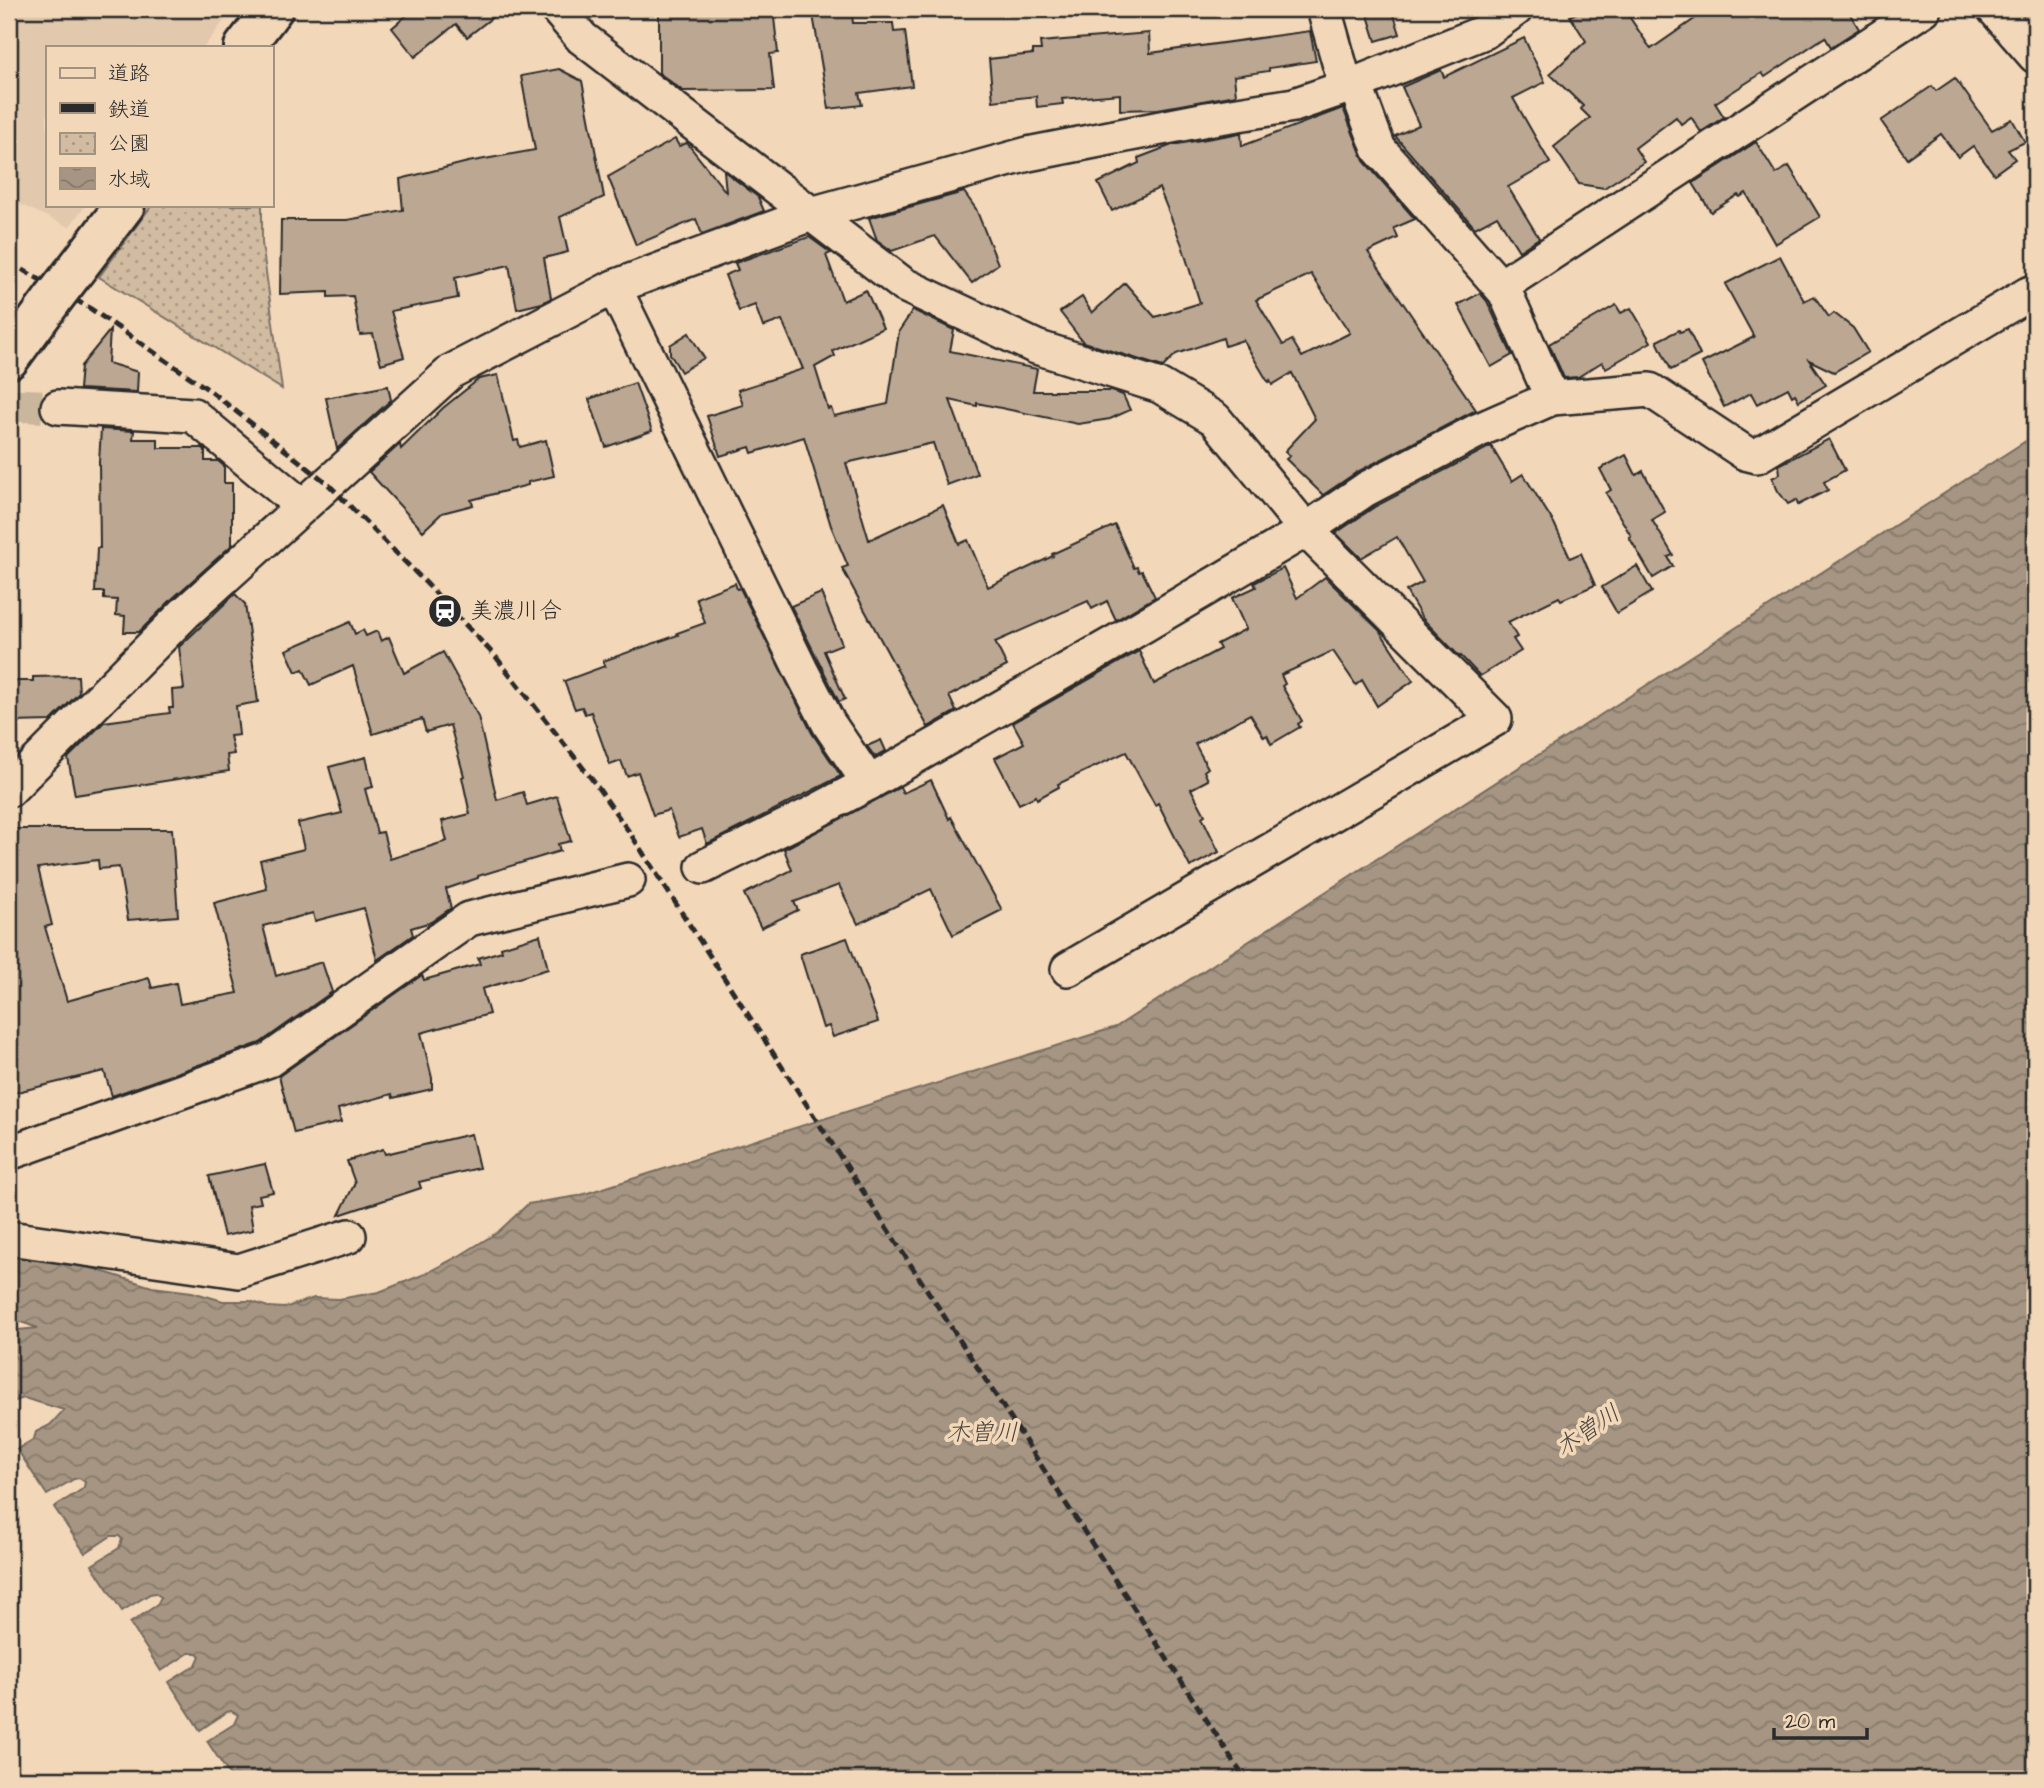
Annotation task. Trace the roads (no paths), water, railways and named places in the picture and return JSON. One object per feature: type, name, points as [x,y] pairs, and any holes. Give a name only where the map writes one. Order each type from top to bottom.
[{"type":"main road","points":[[245,46],[273,9]]},
{"type":"main road","points":[[9,359],[124,206]]},
{"type":"street","points":[[557,9],[582,38],[904,285],[1036,347],[1160,386],[1214,419],[1306,530],[1495,719],[1068,969]]},
{"type":"street","points":[[1324,9],[1351,86],[1379,149],[1501,286],[1552,398]]},
{"type":"street","points":[[9,790],[185,613],[452,371],[614,287],[811,214],[1028,154],[1294,105],[1351,86],[1484,32],[1516,9]]},
{"type":"street","points":[[1501,286],[1924,9]]},
{"type":"street","points":[[1994,9],[2035,55]]},
{"type":"street","points":[[614,287],[801,670],[829,724],[869,783]]},
{"type":"street","points":[[703,867],[869,783],[1306,530],[1367,489],[1479,430],[1552,398],[1650,390],[1745,453],[1757,456],[2035,292]]},
{"type":"street","points":[[58,407],[192,415],[302,506]]},
{"type":"street","points":[[9,1153],[269,1060],[469,919],[628,880]]},
{"type":"street","points":[[9,1238],[239,1271],[349,1236]]},
{"type":"water","name":"木曽川","points":[[2035,435],[2035,1779],[274,1779],[275,1773],[269,1769],[250,1779],[232,1779],[207,1741],[234,1724],[238,1715],[227,1712],[200,1730],[169,1682],[196,1665],[200,1656],[197,1653],[189,1653],[161,1671],[130,1623],[157,1605],[161,1597],[155,1593],[150,1594],[122,1611],[92,1565],[119,1548],[122,1539],[119,1536],[111,1536],[85,1553],[54,1507],[81,1490],[85,1482],[79,1478],[74,1479],[47,1495],[17,1449],[34,1439],[36,1432],[50,1425],[64,1410],[24,1398],[9,1403],[9,1331],[38,1328],[9,1321],[9,1251],[82,1265],[152,1287],[192,1292],[223,1301],[250,1301],[268,1307],[284,1308],[314,1298],[339,1299],[379,1292],[425,1274],[459,1256],[498,1232],[528,1204],[578,1196],[1116,1027]]},
{"type":"tunnel","points":[[9,405],[58,407]]},
{"type":"railway","points":[[9,262],[88,307],[209,390],[327,483],[496,657],[591,778],[630,833],[1245,1779]]},
{"type":"place","name":"美濃川合","points":[[445,611]]}]
